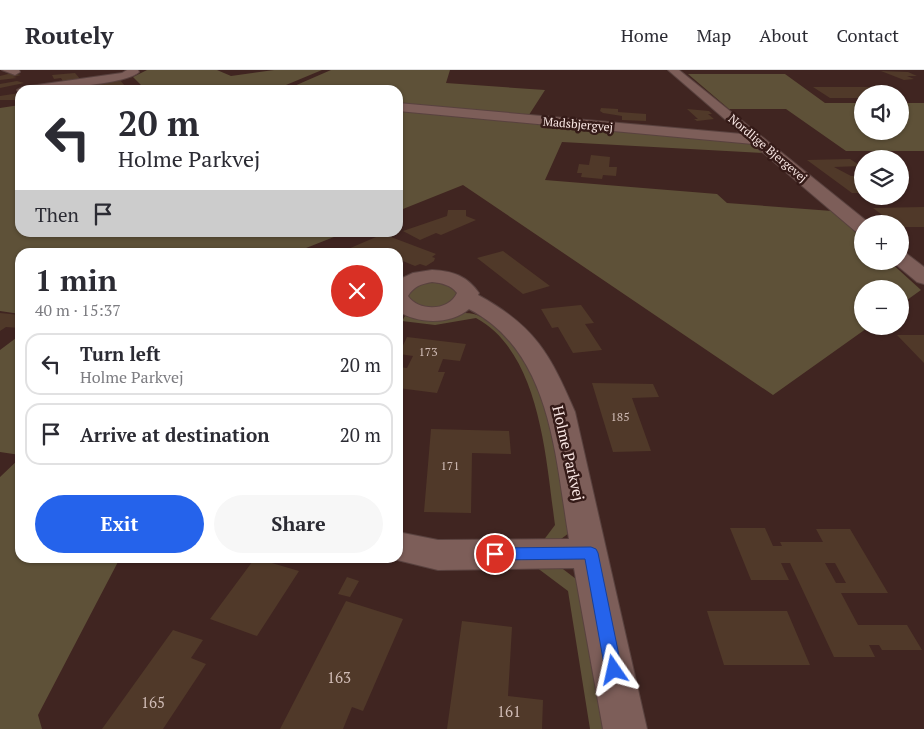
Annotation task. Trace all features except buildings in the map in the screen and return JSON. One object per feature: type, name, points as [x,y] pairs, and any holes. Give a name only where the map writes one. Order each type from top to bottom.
[{"type":"street","points":[[61,85],[124,76],[134,72],[132,70]]},
{"type":"street","name":"Nordlige Bjergevej","points":[[673,70],[854,220]]},
{"type":"street","name":"Madsbjergvej","points":[[403,107],[758,140]]},
{"type":"street","points":[[909,266],[924,278]]},
{"type":"street","name":"Holme Parkvej","points":[[403,287],[412,281],[443,277],[460,283],[466,288],[468,299],[501,318],[521,338],[543,369],[561,412],[591,553],[625,729]]},
{"type":"street","name":"Holme Parkvej","points":[[403,304],[405,307],[428,313],[453,310],[468,299]]},
{"type":"street","points":[[403,547],[438,555],[591,553]]},
{"type":"shaded area","points":[[147,70],[217,70],[231,76],[274,70],[322,70],[286,85],[141,85],[133,77]]},
{"type":"shaded area","points":[[331,70],[450,70],[446,83],[545,90],[527,118],[403,106],[403,85],[296,85]]},
{"type":"shaded area","points":[[688,74],[785,74],[825,103],[854,103],[854,140],[909,140],[909,103],[924,103],[924,151],[846,151],[786,109],[729,109]]},
{"type":"shaded area","points":[[15,106],[15,237],[334,237],[306,248],[15,248],[15,313],[0,311],[0,108]]},
{"type":"shaded area","points":[[403,109],[752,142],[763,153],[562,142],[545,180],[717,194],[727,203],[832,211],[854,231],[854,270],[899,270],[921,290],[909,299],[909,280],[854,280],[854,335],[857,335],[773,395],[463,185],[403,209]]},
{"type":"shaded area","points":[[431,282],[452,286],[458,294],[448,304],[436,308],[425,307],[415,303],[407,296],[417,285]]},
{"type":"shaded area","points":[[465,313],[478,315],[495,326],[515,344],[530,367],[550,421],[569,533],[557,542],[543,541],[555,525],[548,471],[536,411],[527,382],[514,356],[498,334],[476,318],[435,325],[403,321],[405,316],[422,319]]},
{"type":"shaded area","points":[[15,339],[15,454],[0,452],[0,350]]},
{"type":"shaded area","points":[[15,463],[15,563],[117,563],[38,715],[42,729],[0,729],[0,477]]},
{"type":"shaded area","points":[[559,566],[576,579],[603,729],[590,729],[568,591],[536,567]]},
{"type":"route","points":[[495,554],[591,553],[614,670]]}]
